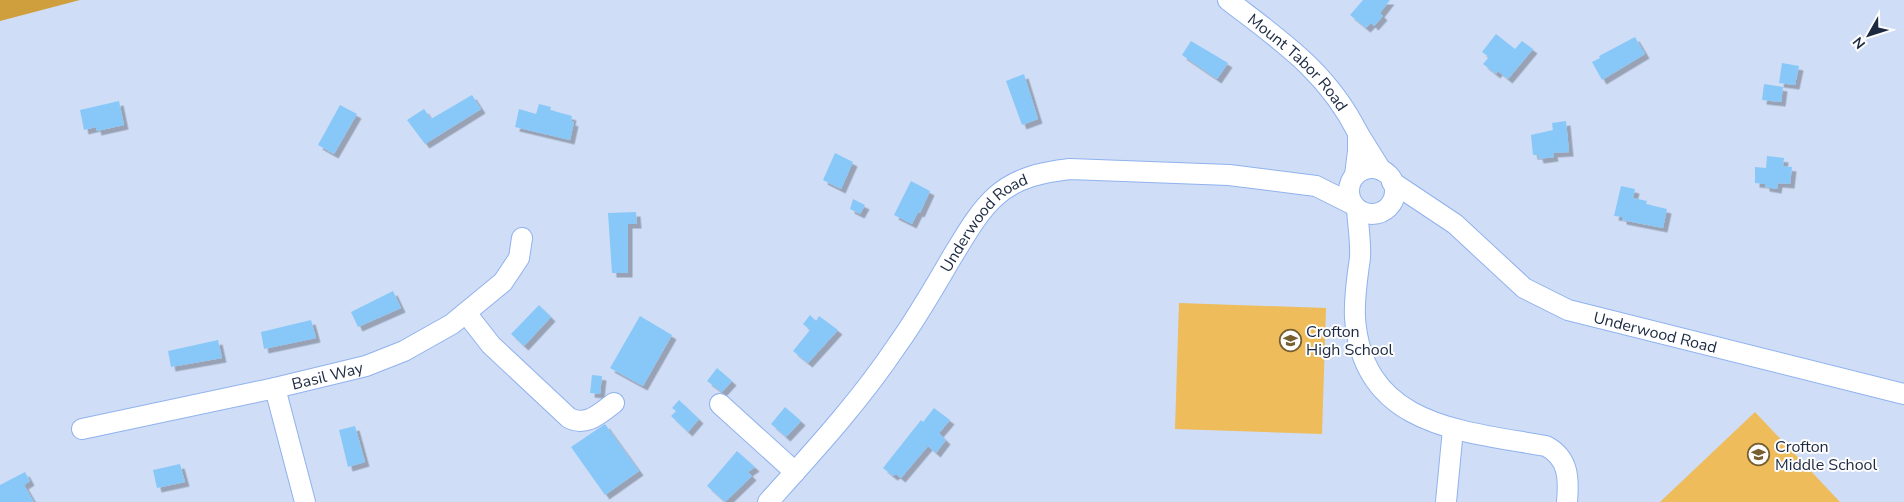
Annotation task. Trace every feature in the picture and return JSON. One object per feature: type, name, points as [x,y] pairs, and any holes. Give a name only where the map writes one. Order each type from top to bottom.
[{"type":"street","name":"Mount Tabor Road","points":[[1228,0],[1288,46],[1321,76],[1349,115],[1358,133],[1387,176]]},
{"type":"street","points":[[1358,133],[1358,151],[1354,176],[1348,190],[1355,206],[1360,256],[1354,298],[1355,318],[1357,335],[1367,365],[1380,386],[1401,406],[1416,416],[1453,429],[1546,446],[1553,450],[1567,468],[1569,479],[1567,502]]},
{"type":"street","points":[[1354,176],[1367,168],[1387,176],[1394,197],[1382,212],[1360,256]]},
{"type":"street","name":"Underwood Road","points":[[779,498],[795,472],[828,436],[899,343],[977,219],[996,196],[1011,185],[1046,172],[1100,169],[1229,175],[1316,186],[1355,206]]},
{"type":"street","name":"Underwood Road","points":[[1316,186],[1354,176]]},
{"type":"street","name":"Underwood Road","points":[[1387,176],[1455,224],[1524,288],[1568,310],[1904,394]]},
{"type":"street","points":[[1355,206],[1364,213],[1435,210]]},
{"type":"street","name":"Basil Way","points":[[82,429],[275,388],[366,366],[396,354],[430,337],[466,313],[503,282],[512,271],[518,258],[522,238]]},
{"type":"street","points":[[466,313],[491,344],[569,418],[578,422],[585,422],[614,402]]},
{"type":"street","points":[[275,388],[305,502]]},
{"type":"street","points":[[720,404],[795,472]]},
{"type":"street","points":[[1446,502],[1453,429]]},
{"type":"shaded area","points":[[0,0],[80,0],[0,21]]},
{"type":"shaded area","points":[[1179,303],[1326,308],[1322,434],[1175,429]]},
{"type":"shaded area","points":[[1755,412],[1840,502],[1660,502]]},
{"type":"building","points":[[1363,0],[1390,0],[1380,13],[1383,16],[1374,26],[1371,23],[1366,28],[1350,15]]},
{"type":"building","points":[[1496,34],[1515,49],[1522,41],[1533,49],[1508,79],[1498,71],[1496,74],[1483,64],[1489,57],[1482,52]]},
{"type":"building","points":[[1635,37],[1645,54],[1602,80],[1592,62],[1600,58],[1599,56]]},
{"type":"building","points":[[1191,41],[1228,63],[1217,79],[1182,55]]},
{"type":"building","points":[[1782,63],[1799,66],[1795,85],[1779,83]]},
{"type":"building","points":[[1024,74],[1038,119],[1022,125],[1006,81]]},
{"type":"building","points":[[1764,84],[1783,87],[1781,102],[1762,100]]},
{"type":"building","points":[[472,95],[481,109],[425,144],[407,120],[424,109],[431,119]]},
{"type":"building","points":[[119,101],[124,125],[97,131],[96,127],[84,130],[80,110]]},
{"type":"building","points":[[539,104],[551,107],[550,110],[572,116],[571,121],[574,122],[570,140],[515,127],[519,109],[536,114]]},
{"type":"building","points":[[340,105],[357,114],[334,154],[318,145]]},
{"type":"building","points":[[1566,121],[1569,152],[1553,153],[1554,157],[1539,159],[1538,155],[1533,155],[1531,135],[1553,130],[1552,123]]},
{"type":"building","points":[[835,153],[853,162],[841,189],[823,180]]},
{"type":"building","points":[[1767,156],[1784,158],[1783,166],[1792,167],[1790,184],[1778,183],[1777,189],[1765,187],[1765,184],[1755,183],[1755,167],[1766,168]]},
{"type":"building","points":[[911,181],[930,191],[920,213],[918,212],[912,224],[894,215]]},
{"type":"building","points":[[1621,186],[1635,189],[1633,198],[1647,201],[1646,204],[1667,209],[1663,228],[1622,220],[1622,217],[1614,216]]},
{"type":"building","points":[[853,199],[865,205],[860,214],[850,209]]},
{"type":"building","points":[[636,212],[637,224],[628,224],[628,273],[612,273],[608,213]]},
{"type":"building","points":[[393,291],[401,308],[358,327],[351,312]]},
{"type":"building","points":[[539,305],[551,317],[524,346],[511,334]]},
{"type":"building","points":[[810,315],[816,321],[819,316],[838,330],[808,363],[793,351],[810,330],[803,324]]},
{"type":"building","points":[[640,316],[672,335],[643,386],[610,368]]},
{"type":"building","points":[[311,320],[316,338],[264,349],[261,332]]},
{"type":"building","points":[[218,340],[222,358],[171,367],[168,351]]},
{"type":"building","points":[[717,368],[732,381],[722,392],[707,381]]},
{"type":"building","points":[[592,375],[602,376],[600,394],[590,393]]},
{"type":"building","points":[[679,400],[699,419],[688,432],[671,416],[676,411],[672,408]]},
{"type":"building","points":[[785,407],[801,421],[786,437],[771,424]]},
{"type":"building","points":[[934,408],[950,420],[939,433],[946,440],[936,453],[928,446],[901,478],[896,474],[893,476],[883,468],[921,420],[923,422]]},
{"type":"building","points":[[605,424],[639,471],[605,495],[571,447]]},
{"type":"building","points":[[355,426],[365,462],[348,467],[339,430]]},
{"type":"building","points":[[737,451],[755,467],[748,472],[752,476],[725,502],[707,486]]},
{"type":"building","points":[[180,464],[185,482],[157,488],[153,470]]},
{"type":"building","points":[[25,472],[30,481],[24,485],[34,502],[0,502],[0,485]]},
{"type":"place","name":"Crofton High School","points":[[1290,340]]},
{"type":"place","name":"Crofton Middle School","points":[[1759,455]]}]
